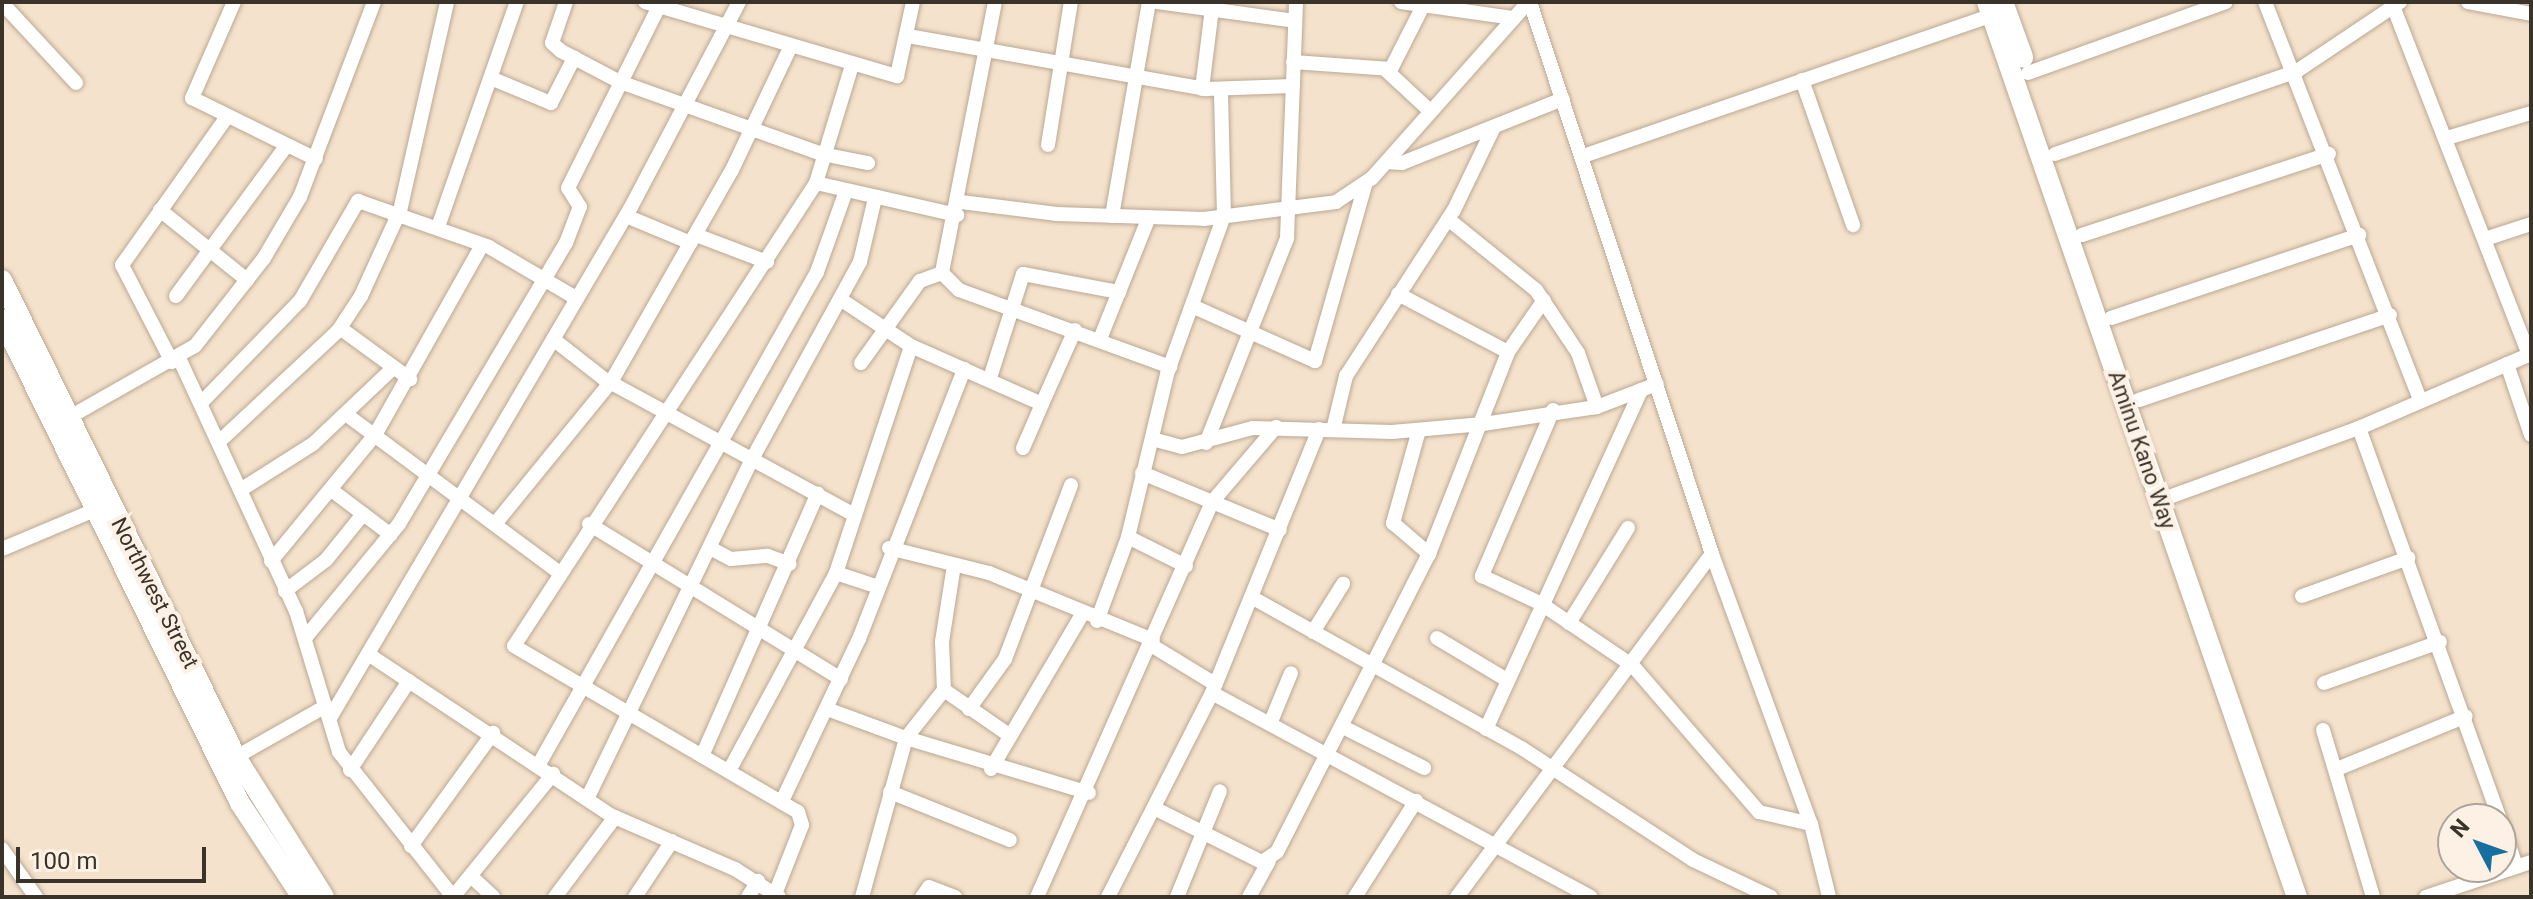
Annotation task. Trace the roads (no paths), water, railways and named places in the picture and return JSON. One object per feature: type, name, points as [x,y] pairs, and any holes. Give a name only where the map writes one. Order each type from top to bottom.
[{"type":"main road","name":"Aminu Kano Way","points":[[1997,7],[2028,73],[2312,897]]},
{"type":"main road","name":"Aminu Kano Way","points":[[1997,7],[2297,897]]},
{"type":"main road","name":"Northwest Street","points":[[2,280],[236,757],[324,897]]},
{"type":"main road","name":"Northwest Street","points":[[2,319],[240,803],[302,897]]},
{"type":"street","points":[[234,2],[192,93],[226,118],[316,159]]},
{"type":"street","points":[[68,418],[176,360],[247,280],[290,216],[316,159],[374,2]]},
{"type":"street","points":[[221,440],[340,328],[400,211],[447,2]]},
{"type":"street","points":[[438,227],[493,79],[517,2]]},
{"type":"street","points":[[566,2],[552,43],[574,58],[620,82],[754,127],[822,154],[868,163]]},
{"type":"street","points":[[236,757],[328,712],[368,654],[626,216],[739,2]]},
{"type":"street","points":[[305,638],[391,535],[544,280],[579,214],[568,188],[655,4],[790,48],[900,75],[913,2]]},
{"type":"street","points":[[942,273],[959,209],[995,2]]},
{"type":"street","points":[[1048,145],[1071,2]]},
{"type":"street","points":[[1112,216],[1138,80],[1149,2]]},
{"type":"street","points":[[1157,2],[1295,21]]},
{"type":"street","points":[[1206,443],[1281,264],[1291,210],[1296,2]]},
{"type":"street","points":[[1401,2],[1514,18]]},
{"type":"street","points":[[816,183],[875,198],[959,209],[1112,216],[1224,216],[1336,202],[1365,185],[1529,2],[1583,156],[1712,554],[1811,824],[1829,897]]},
{"type":"street","points":[[2028,73],[2226,2]]},
{"type":"street","points":[[2265,2],[2297,71],[2419,396]]},
{"type":"street","points":[[2468,2],[2531,14]]},
{"type":"street","points":[[2,3],[76,83]]},
{"type":"street","points":[[1387,71],[1424,4]]},
{"type":"street","points":[[2055,154],[2297,71],[2396,4],[2530,354],[2419,396],[2359,428],[2172,496]]},
{"type":"street","points":[[1583,156],[1802,80],[1997,7]]},
{"type":"street","points":[[1202,89],[1212,9]]},
{"type":"street","points":[[908,36],[1138,80],[1202,89],[1293,86]]},
{"type":"street","points":[[495,524],[611,382],[754,127],[790,48]]},
{"type":"street","points":[[493,79],[551,103],[574,58]]},
{"type":"street","points":[[1293,62],[1387,71],[1430,111]]},
{"type":"street","points":[[368,654],[493,733],[615,817],[758,881],[777,896],[803,818],[782,801],[514,646],[557,571],[667,415],[816,183],[822,154],[852,65]]},
{"type":"street","points":[[1802,80],[1853,225]]},
{"type":"street","points":[[1097,621],[1128,537],[1170,367],[1224,216],[1221,90]]},
{"type":"street","points":[[1387,162],[1493,129],[1563,99]]},
{"type":"street","points":[[2447,138],[2531,113]]},
{"type":"street","points":[[226,118],[121,271],[202,402],[221,440],[305,638],[350,770],[453,897],[474,879],[553,774]]},
{"type":"street","points":[[1108,897],[1213,689],[1326,430],[1346,376],[1448,219],[1493,129]]},
{"type":"street","points":[[176,296],[212,251],[286,146]]},
{"type":"street","points":[[2082,235],[2329,154]]},
{"type":"street","points":[[1192,306],[1310,362],[1317,358],[1365,185]]},
{"type":"street","points":[[539,764],[585,689],[831,245],[846,191]]},
{"type":"street","points":[[587,799],[624,711],[712,549],[751,461],[860,262],[875,198]]},
{"type":"street","points":[[202,402],[300,301],[355,204],[400,211],[482,245],[576,298]]},
{"type":"street","points":[[160,210],[247,280]]},
{"type":"street","points":[[626,216],[767,262]]},
{"type":"street","points":[[1100,339],[1149,217]]},
{"type":"street","points":[[1448,219],[1544,300],[1578,353],[1597,407]]},
{"type":"street","points":[[2485,239],[2531,224]]},
{"type":"street","points":[[2111,318],[2359,235]]},
{"type":"street","points":[[271,561],[334,492],[375,435],[410,379],[482,245]]},
{"type":"street","points":[[942,273],[959,290],[1170,367]]},
{"type":"street","points":[[861,363],[920,281],[942,273]]},
{"type":"street","points":[[990,378],[1015,309],[1023,274],[1119,292]]},
{"type":"street","points":[[1398,294],[1508,352]]},
{"type":"street","points":[[840,299],[911,346],[990,378],[1042,404]]},
{"type":"street","points":[[1249,897],[1329,755],[1374,666],[1429,554],[1483,424],[1508,352],[1544,300]]},
{"type":"street","points":[[2139,400],[2390,315]]},
{"type":"street","points":[[340,328],[392,369],[410,379]]},
{"type":"street","points":[[1023,448],[1075,330]]},
{"type":"street","points":[[553,339],[611,382],[667,415],[853,514]]},
{"type":"street","points":[[729,771],[798,654],[836,573],[911,346]]},
{"type":"street","points":[[2507,364],[2531,435]]},
{"type":"street","points":[[242,489],[347,415],[392,369]]},
{"type":"street","points":[[782,801],[841,679],[889,548],[964,369]]},
{"type":"street","points":[[1152,439],[1182,447],[1276,427],[1419,430],[1483,424],[1553,410],[1597,407],[1657,384]]},
{"type":"street","points":[[1486,729],[1540,603],[1641,390]]},
{"type":"street","points":[[1553,410],[1481,571],[1494,585],[1540,603],[1633,666],[1759,812],[1811,824]]},
{"type":"street","points":[[347,415],[557,571]]},
{"type":"street","points":[[1037,897],[1089,793],[1212,502],[1276,427]]},
{"type":"street","points":[[2359,428],[2440,642],[2495,803]]},
{"type":"street","points":[[1419,430],[1393,523],[1429,554]]},
{"type":"street","points":[[1142,473],[1280,530]]},
{"type":"street","points":[[969,709],[1005,659],[1034,592],[1071,485]]},
{"type":"street","points":[[334,492],[391,535]]},
{"type":"street","points":[[702,756],[761,631],[818,493]]},
{"type":"street","points":[[2,549],[95,510]]},
{"type":"street","points":[[285,591],[326,560],[363,514]]},
{"type":"street","points":[[589,524],[841,679]]},
{"type":"street","points":[[1569,623],[1628,528]]},
{"type":"street","points":[[1128,537],[1186,566]]},
{"type":"street","points":[[889,548],[954,565],[1034,592],[1081,616],[1152,642],[1213,689],[1270,724],[1496,843],[1591,897]]},
{"type":"street","points":[[712,549],[731,559],[768,556],[790,564]]},
{"type":"street","points":[[1457,897],[1633,666],[1712,554]]},
{"type":"street","points":[[2302,596],[2408,558]]},
{"type":"street","points":[[862,897],[906,738],[944,690],[942,642],[954,565]]},
{"type":"street","points":[[836,573],[875,586]]},
{"type":"street","points":[[1313,632],[1343,584]]},
{"type":"street","points":[[1253,598],[1486,729],[1665,844],[1771,897]]},
{"type":"street","points":[[991,769],[1081,616]]},
{"type":"street","points":[[1437,638],[1507,680]]},
{"type":"street","points":[[2324,683],[2440,642]]},
{"type":"street","points":[[1270,724],[1291,673]]},
{"type":"street","points":[[350,770],[409,681]]},
{"type":"street","points":[[944,690],[1009,735]]},
{"type":"street","points":[[827,709],[991,769],[1089,793]]},
{"type":"street","points":[[2337,769],[2466,716]]},
{"type":"street","points":[[1343,727],[1424,768]]},
{"type":"street","points":[[2323,730],[2373,897]]},
{"type":"street","points":[[411,846],[493,733]]},
{"type":"street","points":[[1177,897],[1220,791]]},
{"type":"street","points":[[890,792],[1010,840]]},
{"type":"street","points":[[1355,897],[1416,801]]},
{"type":"street","points":[[1154,808],[1203,834],[1269,861]]},
{"type":"street","points":[[555,897],[615,817]]},
{"type":"street","points":[[640,895],[672,841]]},
{"type":"street","points":[[2,849],[36,897]]},
{"type":"street","points":[[2426,897],[2524,864]]},
{"type":"street","points":[[474,879],[493,897]]},
{"type":"street","points":[[748,897],[758,881]]},
{"type":"street","points":[[922,897],[929,887],[955,897]]}]
